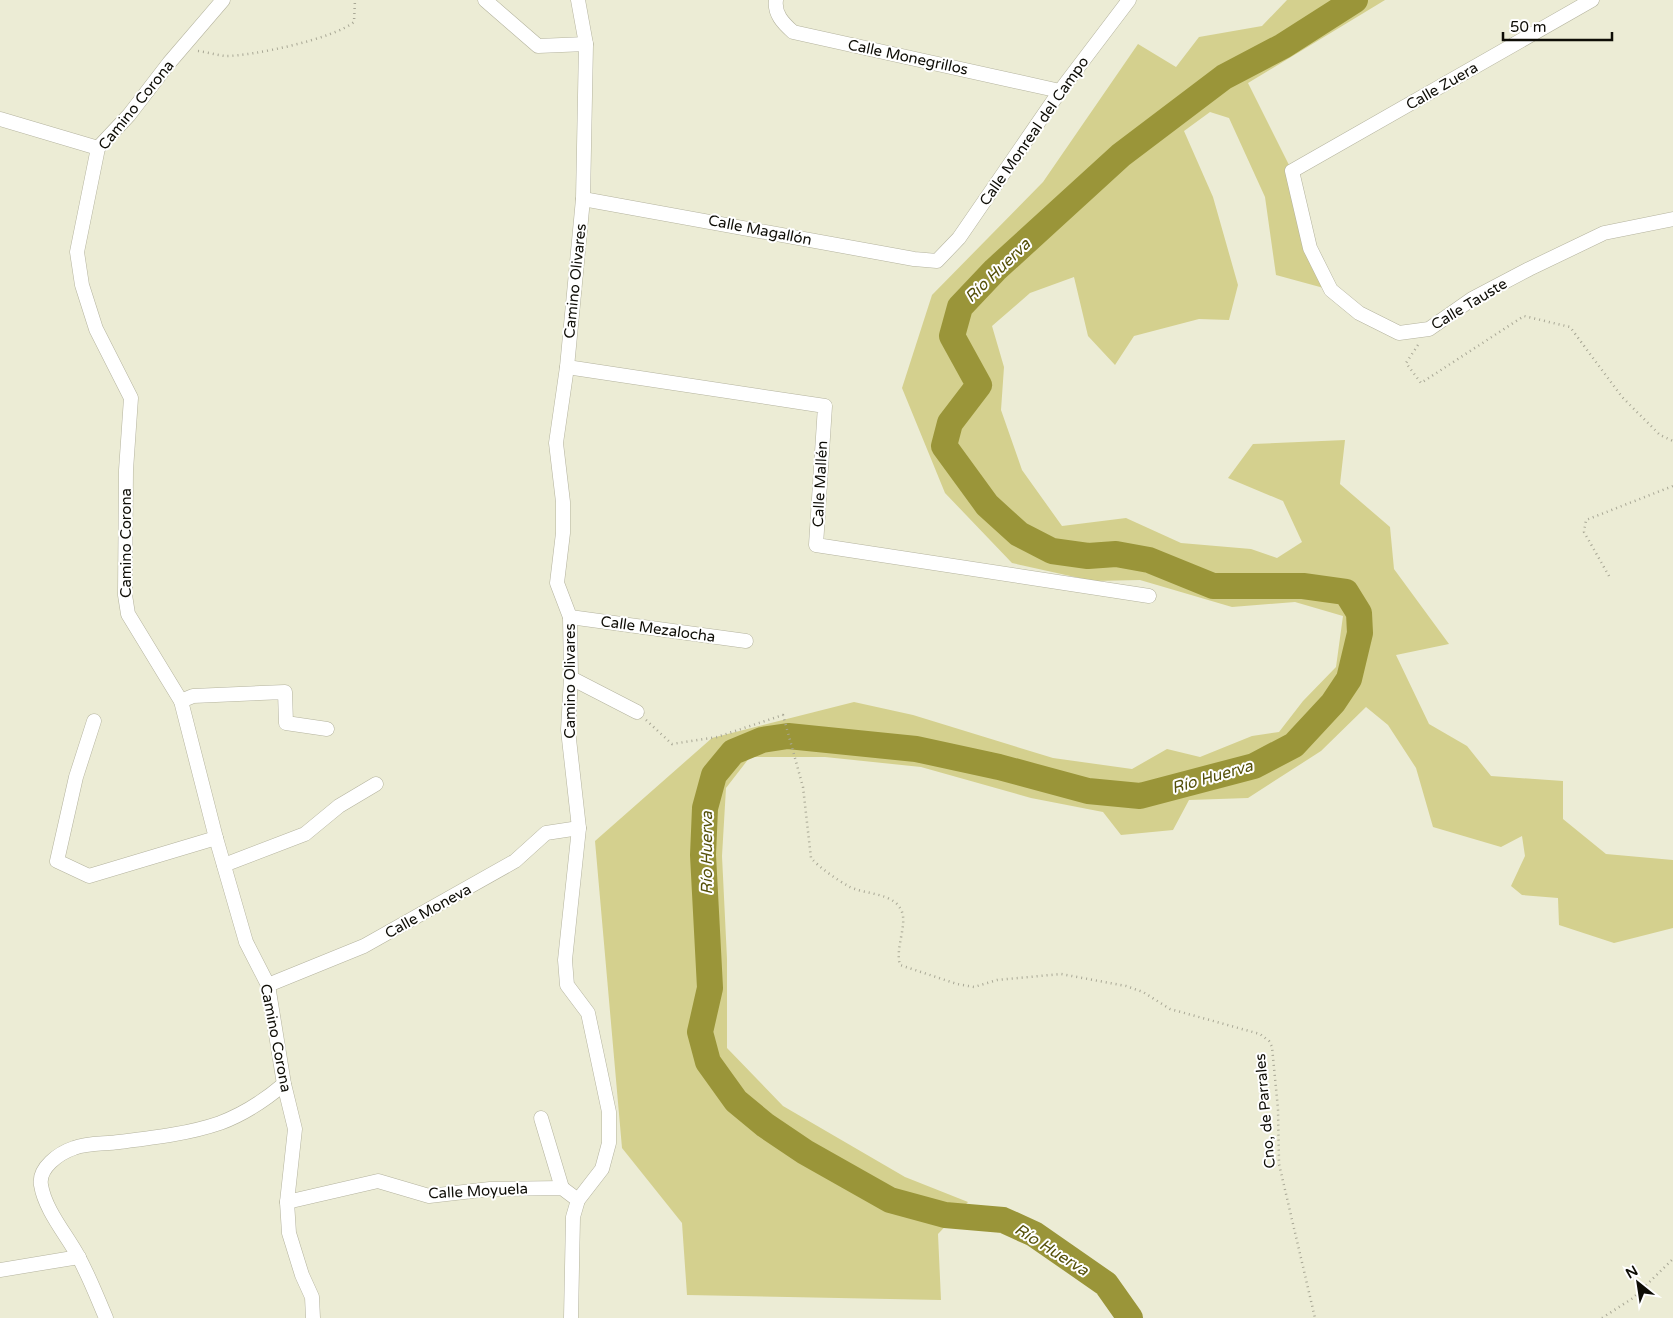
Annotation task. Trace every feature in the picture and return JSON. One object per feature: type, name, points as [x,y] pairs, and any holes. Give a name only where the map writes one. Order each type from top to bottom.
[{"type":"street","name":"Camino Corona","points":[[222,0],[129,115],[98,148],[77,252],[82,285],[96,329],[131,398],[126,470],[125,595],[128,614],[181,701],[216,838],[246,942],[268,985],[284,1084],[295,1129],[287,1202],[289,1233],[302,1275],[312,1297],[313,1318]]},
{"type":"street","points":[[485,0],[538,46],[586,44]]},
{"type":"street","name":"Camino Olivares","points":[[571,1318],[573,1217],[578,1200],[602,1169],[609,1143],[609,1112],[588,1013],[568,984],[565,960],[579,828],[568,730],[571,678],[570,617],[557,583],[563,533],[563,502],[556,443],[567,367],[583,199],[586,44],[578,0]]},
{"type":"street","name":"Calle Monegrillos","points":[[776,0],[775,5],[780,21],[793,32],[1060,91]]},
{"type":"street","name":"Calle Monreal del Campo","points":[[938,261],[959,238],[1060,91],[1129,0]]},
{"type":"street","name":"Calle Zuera","points":[[1292,171],[1592,0]]},
{"type":"street","points":[[0,119],[98,148]]},
{"type":"street","name":"Calle Tauste","points":[[1292,171],[1310,248],[1331,290],[1359,313],[1399,333],[1428,329],[1472,299],[1604,233],[1673,219]]},
{"type":"street","name":"Calle Magallón","points":[[583,199],[914,259],[938,261]]},
{"type":"street","name":"Calle Mallén","points":[[567,367],[825,406],[816,545],[1149,596]]},
{"type":"street","name":"Calle Mezalocha","points":[[570,617],[746,641]]},
{"type":"street","points":[[571,678],[637,712]]},
{"type":"street","points":[[181,701],[193,696],[285,692],[286,723],[327,729]]},
{"type":"street","points":[[94,721],[76,777],[57,861],[89,876],[216,838]]},
{"type":"street","points":[[224,865],[306,834],[339,806],[376,784]]},
{"type":"street","name":"Calle Moneva","points":[[268,985],[372,941],[515,862],[546,833],[579,828]]},
{"type":"street","points":[[106,1318],[79,1257],[53,1214],[41,1185],[41,1177],[48,1165],[59,1155],[74,1148],[143,1139],[218,1123],[242,1114],[265,1100],[284,1084]]},
{"type":"street","points":[[541,1118],[562,1188],[578,1200]]},
{"type":"street","name":"Calle Moyuela","points":[[287,1202],[378,1182],[429,1196],[490,1189],[562,1188]]},
{"type":"street","points":[[0,1270],[79,1257]]},
{"type":"path","points":[[182,48],[225,56],[319,39],[346,30],[354,22],[355,0]]},
{"type":"path","points":[[1428,329],[1406,362],[1421,383],[1524,316],[1570,327],[1622,397],[1660,435],[1673,441]]},
{"type":"path","points":[[1609,576],[1584,532],[1586,520],[1673,486]]},
{"type":"path","name":"Cno, de Parrales","points":[[637,712],[672,744],[718,737],[783,715],[802,787],[811,858],[849,886],[886,897],[898,903],[903,914],[897,956],[900,965],[957,984],[974,987],[997,980],[1061,974],[1126,986],[1143,992],[1170,1009],[1260,1034],[1269,1041],[1274,1059],[1278,1109],[1279,1164],[1315,1318]]},
{"type":"path","points":[[1602,1318],[1633,1298],[1673,1259]]},
{"type":"shaded area","points":[[1287,0],[1385,0],[1248,83],[1292,171],[1310,248],[1331,290],[1276,275],[1265,197],[1229,118],[1210,112],[1184,131],[1213,197],[1238,285],[1229,320],[1199,319],[1134,336],[1115,365],[1088,336],[1074,277],[1030,293],[992,326],[1004,367],[1001,410],[1022,470],[1062,526],[1126,518],[1181,543],[1251,549],[1277,558],[1302,542],[1283,501],[1228,478],[1253,444],[1345,440],[1340,484],[1390,527],[1394,569],[1449,644],[1396,655],[1429,724],[1467,746],[1491,776],[1563,781],[1563,819],[1606,854],[1673,860],[1673,928],[1614,943],[1559,925],[1558,898],[1522,895],[1511,886],[1525,856],[1522,836],[1501,847],[1433,827],[1416,768],[1388,725],[1366,707],[1321,751],[1248,798],[1189,800],[1173,830],[1121,835],[1103,812],[1031,798],[921,767],[825,757],[750,757],[726,788],[722,856],[727,959],[727,1048],[783,1106],[905,1177],[968,1202],[938,1234],[941,1300],[687,1295],[682,1223],[622,1148],[595,841],[712,738],[854,702],[913,715],[1053,758],[1132,769],[1167,749],[1200,757],[1252,736],[1279,732],[1303,701],[1336,667],[1343,616],[1295,602],[1232,607],[1140,580],[1093,581],[1012,563],[945,493],[902,388],[932,295],[1043,182],[1138,44],[1176,67],[1199,37],[1262,26]]},
{"type":"waterway","name":"Río Huerva","points":[[1130,1318],[1106,1284],[1034,1234],[1003,1220],[945,1215],[890,1200],[805,1152],[765,1125],[736,1101],[708,1062],[700,1032],[710,988],[703,855],[705,808],[714,775],[733,752],[762,740],[788,736],[916,749],[999,767],[1088,791],[1140,796],[1254,766],[1294,745],[1333,703],[1349,679],[1360,633],[1359,613],[1346,592],[1303,586],[1213,586],[1149,560],[1116,554],[1088,556],[1052,551],[1019,534],[987,505],[944,446],[950,423],[979,385],[952,336],[960,307],[995,270],[1121,155],[1224,77],[1283,46],[1355,0]]}]
